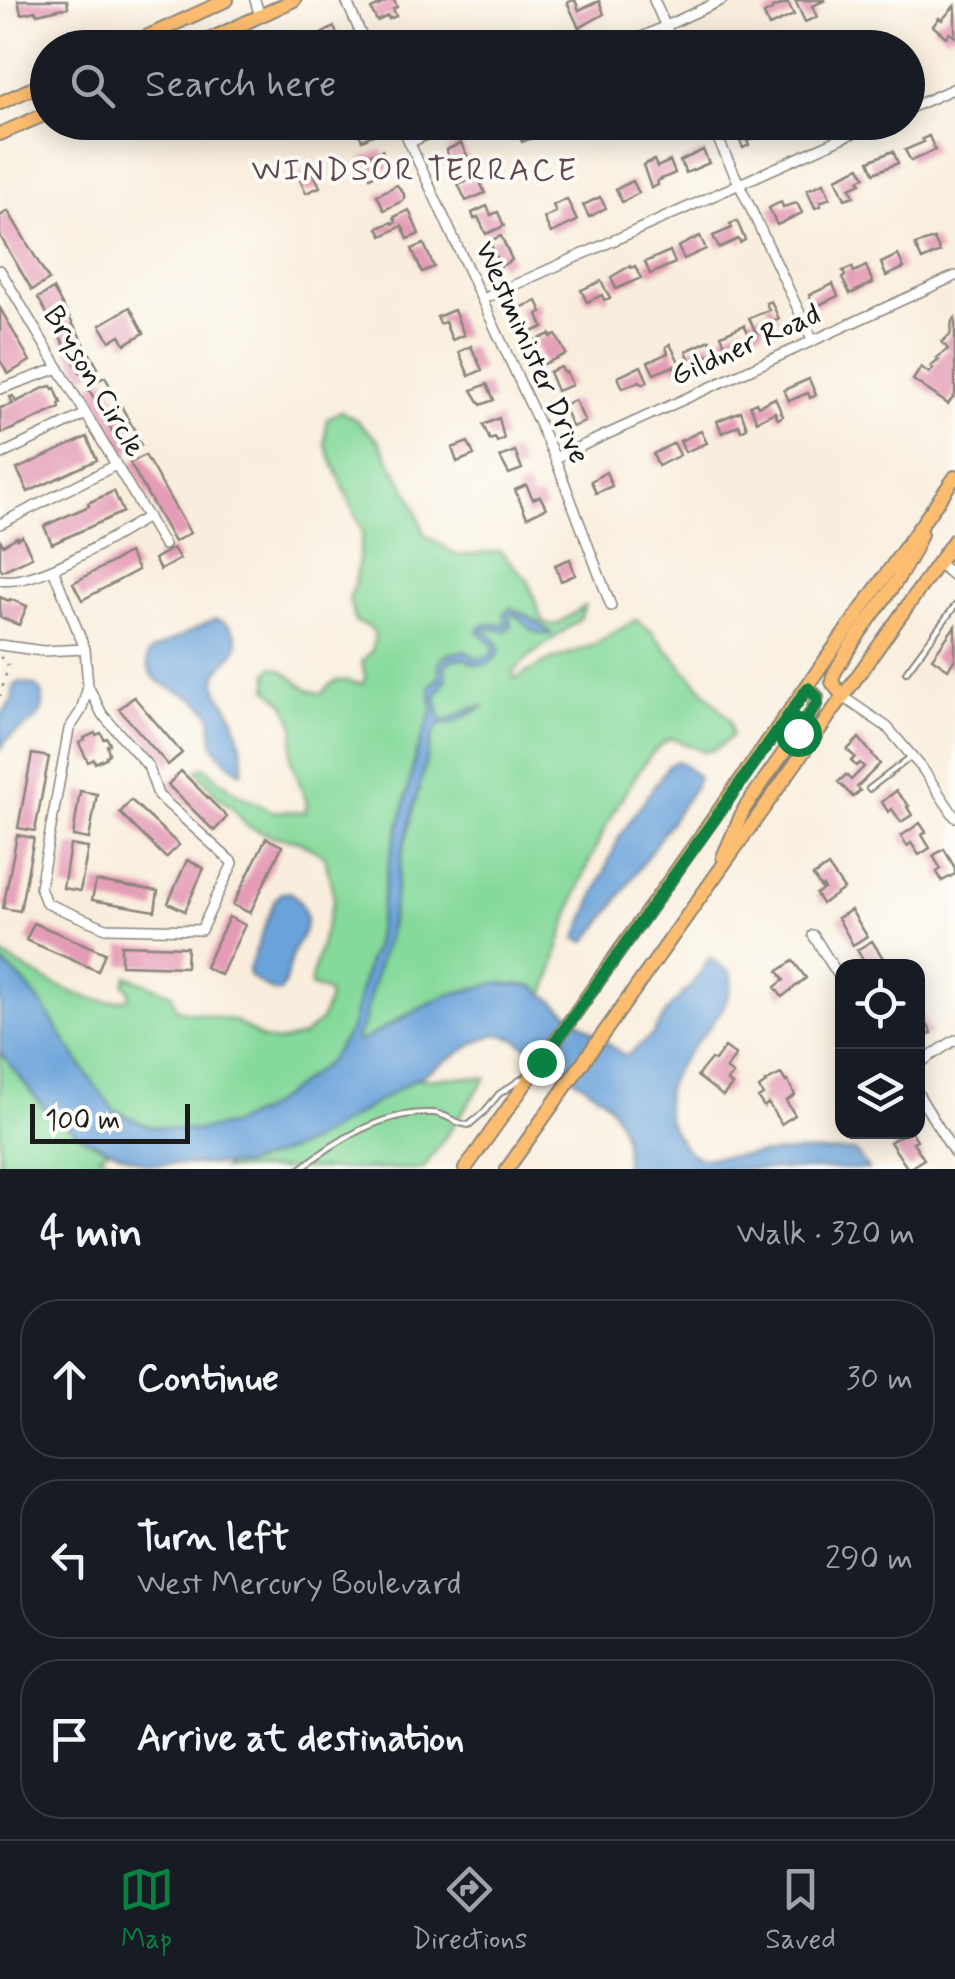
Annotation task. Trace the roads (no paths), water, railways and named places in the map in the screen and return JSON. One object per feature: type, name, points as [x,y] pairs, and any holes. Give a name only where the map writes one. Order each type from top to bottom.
[{"type":"main road","points":[[161,30],[227,0]]},
{"type":"main road","points":[[230,30],[294,0]]},
{"type":"main road","points":[[0,103],[30,90]]},
{"type":"main road","points":[[0,134],[30,121]]},
{"type":"main road","points":[[465,1169],[955,478]]},
{"type":"main road","points":[[843,697],[832,676],[896,585],[915,551],[928,515]]},
{"type":"main road","points":[[507,1169],[955,539]]},
{"type":"main road","points":[[717,873],[744,809],[814,710],[817,697],[808,688]]},
{"type":"street","points":[[255,0],[260,16]]},
{"type":"street","points":[[346,0],[359,30]]},
{"type":"street","points":[[654,0],[668,30]]},
{"type":"street","points":[[657,30],[722,0]]},
{"type":"street","points":[[925,101],[955,88]]},
{"type":"street","name":"Westminister Drive","points":[[408,140],[555,458],[612,606]]},
{"type":"street","points":[[409,143],[415,140]]},
{"type":"street","points":[[718,140],[813,341]]},
{"type":"street","points":[[483,299],[838,140]]},
{"type":"street","name":"Bryson Circle","points":[[0,270],[164,545]]},
{"type":"street","name":"Gildner Road","points":[[555,458],[955,276]]},
{"type":"street","points":[[0,389],[58,368]]},
{"type":"street","points":[[0,455],[86,414]]},
{"type":"street","points":[[0,524],[116,465]]},
{"type":"street","points":[[0,580],[19,581],[54,569],[148,518]]},
{"type":"street","points":[[938,564],[955,577]]},
{"type":"street","points":[[54,569],[85,649],[88,686],[81,711],[68,729],[40,887],[46,904],[106,928],[202,930],[232,862],[158,795],[148,766],[102,714],[88,686]]},
{"type":"street","points":[[0,645],[43,651],[85,649]]},
{"type":"street","points":[[843,697],[888,727],[955,817]]},
{"type":"street","points":[[813,935],[835,970]]},
{"type":"street","points":[[925,1059],[955,1040]]},
{"type":"street","points":[[925,1105],[955,1154]]},
{"type":"lane","points":[[906,672],[955,606]]},
{"type":"lane","points":[[869,789],[912,756]]},
{"type":"lane","points":[[300,1169],[356,1132],[399,1116],[432,1113],[469,1124],[499,1094],[538,1066]]},
{"type":"water","points":[[510,608],[551,634],[536,632],[515,614],[510,615],[511,627],[506,631],[484,630],[499,646],[493,660],[481,665],[454,659],[444,669],[447,677],[436,697],[441,720],[485,706],[451,724],[439,725],[433,734],[402,854],[388,938],[363,1026],[355,1039],[359,1042],[444,996],[497,983],[534,986],[623,1055],[629,1054],[652,1035],[710,958],[731,973],[729,994],[719,1014],[676,1070],[667,1090],[666,1112],[682,1144],[700,1158],[855,1151],[868,1169],[624,1169],[622,1131],[603,1098],[514,1038],[497,1034],[307,1144],[243,1165],[145,1164],[83,1138],[44,1108],[0,1051],[0,961],[43,1006],[113,1109],[148,1126],[193,1131],[230,1125],[264,1110],[328,1062],[351,1029],[374,950],[389,861],[416,753],[433,710],[430,688],[439,679],[439,665],[448,655],[459,652],[465,651],[477,659],[489,656],[493,645],[478,631],[487,624],[506,624],[504,613]]},
{"type":"water","points":[[215,619],[228,625],[237,640],[234,652],[217,674],[216,685],[235,724],[242,750],[242,772],[215,747],[211,716],[204,706],[160,682],[148,667],[147,656],[151,651]]},
{"type":"water","points":[[20,682],[41,690],[41,712],[5,742],[0,751],[0,717],[12,700],[14,686]]},
{"type":"water","points":[[677,761],[698,777],[695,786],[604,920],[586,942],[576,939],[619,837],[669,765]]},
{"type":"water","points":[[290,892],[303,908],[306,924],[283,987],[274,992],[250,977],[248,971],[275,899]]},
{"type":"district","name":"WINDSOR TERRACE","points":[[415,169]]}]
